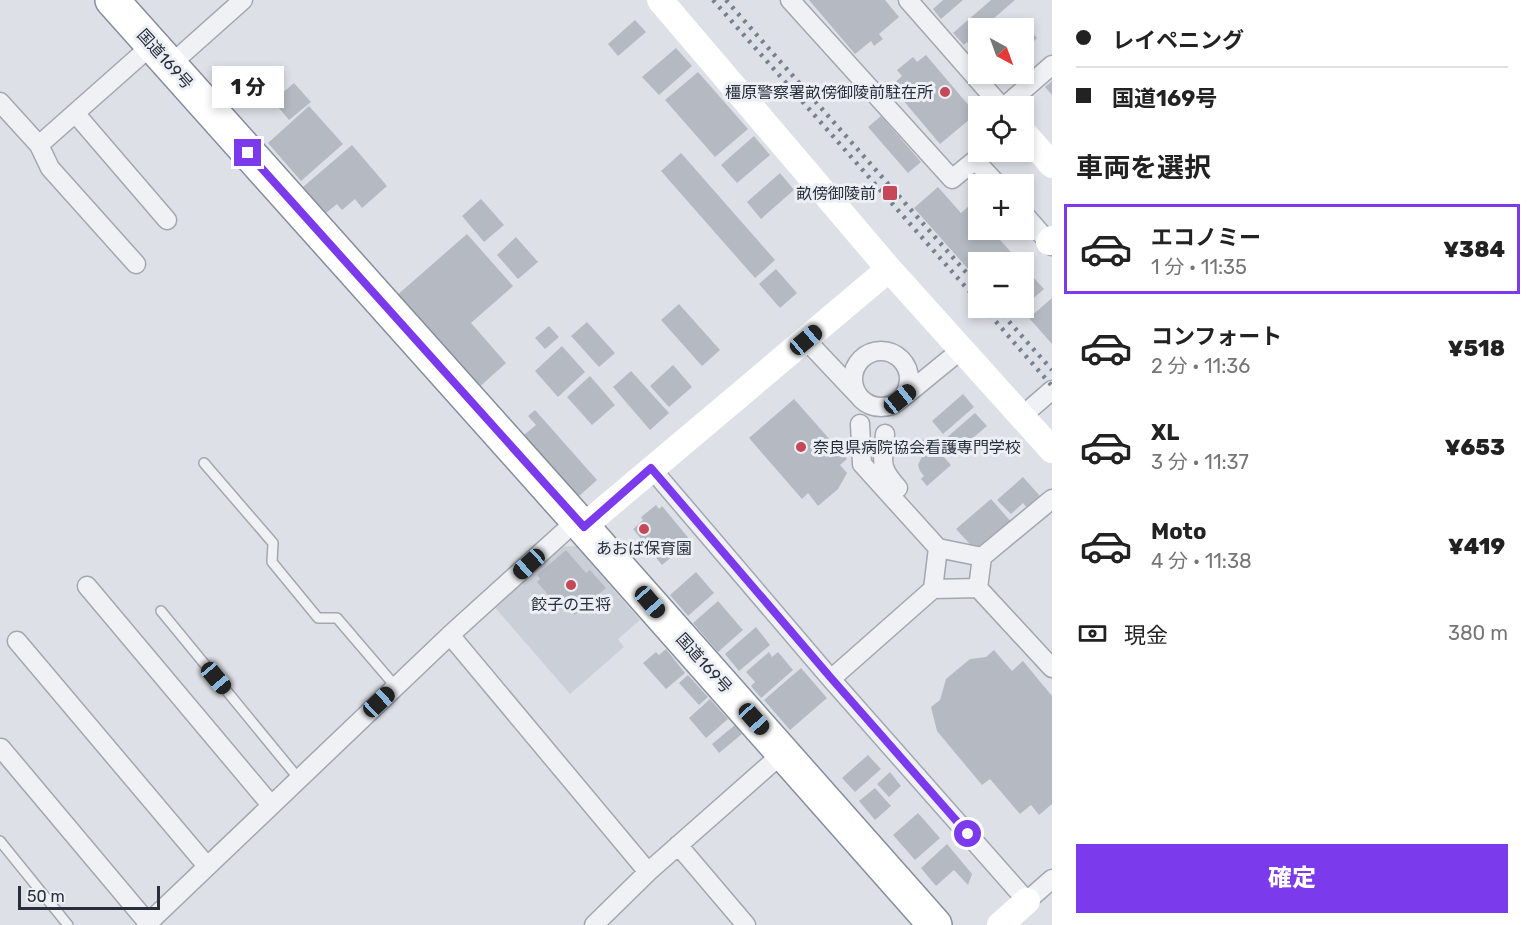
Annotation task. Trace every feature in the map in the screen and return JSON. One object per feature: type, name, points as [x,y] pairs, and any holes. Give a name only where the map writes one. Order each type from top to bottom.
[{"type":"highway","name":"国道169号","points":[[112,0],[784,752],[935,925]]},
{"type":"street","points":[[39,145],[75,113],[243,0]]},
{"type":"street","points":[[660,0],[889,269],[1052,450]]},
{"type":"street","points":[[790,0],[952,180],[973,162]]},
{"type":"street","points":[[908,0],[994,96]]},
{"type":"street","points":[[1015,96],[1052,65]]},
{"type":"street","points":[[0,102],[39,145],[50,168],[136,264]]},
{"type":"street","points":[[75,113],[166,220]]},
{"type":"street","points":[[1034,145],[1052,165]]},
{"type":"street","points":[[1034,224],[1051,242]]},
{"type":"street","points":[[1,748],[147,924],[450,635],[580,524],[651,468],[889,269]]},
{"type":"street","points":[[806,340],[864,402],[883,407],[900,399],[962,349]]},
{"type":"street","points":[[858,395],[853,379],[859,362],[873,352],[882,351],[898,357],[908,372],[906,391],[900,399]]},
{"type":"street","points":[[1022,416],[1052,390]]},
{"type":"street","points":[[860,424],[862,464],[945,549],[982,557]]},
{"type":"street","points":[[885,434],[882,467],[885,474],[945,549]]},
{"type":"street","points":[[651,468],[1027,901]]},
{"type":"street","points":[[978,588],[982,557],[1052,499]]},
{"type":"street","points":[[831,678],[933,589],[945,549]]},
{"type":"street","points":[[87,586],[271,805]]},
{"type":"street","points":[[933,589],[978,588],[1052,668]]},
{"type":"street","points":[[450,635],[648,872]]},
{"type":"street","points":[[17,641],[207,866]]},
{"type":"street","points":[[594,925],[648,872],[784,752]]},
{"type":"street","points":[[678,845],[746,925]]},
{"type":"street","points":[[1000,925],[1052,879]]},
{"type":"lane","points":[[204,463],[273,543],[272,562],[318,618],[337,618],[396,687]]},
{"type":"lane","points":[[160,611],[299,779]]},
{"type":"lane","points":[[0,841],[68,925]]},
{"type":"shaded area","points":[[576,546],[640,620],[618,639],[624,647],[570,694],[492,604],[558,547]]},
{"type":"building","points":[[809,0],[885,0],[899,17],[879,34],[883,39],[874,46],[871,41],[855,54]]},
{"type":"building","points":[[943,0],[963,0],[941,19],[933,9]]},
{"type":"building","points":[[991,0],[1015,0],[994,18],[970,18]]},
{"type":"building","points":[[635,20],[646,32],[618,56],[608,44]]},
{"type":"building","points":[[968,20],[968,43],[964,45],[953,33]]},
{"type":"building","points":[[676,48],[692,66],[659,95],[642,77]]},
{"type":"building","points":[[926,55],[968,105],[968,121],[940,144],[891,86],[902,76],[897,70],[913,57],[917,62]]},
{"type":"building","points":[[698,72],[748,129],[715,157],[665,100]]},
{"type":"building","points":[[1052,81],[1052,95],[1045,87]]},
{"type":"building","points":[[294,83],[311,102],[289,120],[273,101]]},
{"type":"building","points":[[309,106],[343,144],[301,181],[268,143]]},
{"type":"building","points":[[881,116],[921,162],[908,173],[868,127]]},
{"type":"building","points":[[754,136],[770,155],[737,183],[721,165]]},
{"type":"building","points":[[352,145],[387,186],[362,208],[355,199],[342,210],[337,204],[326,213],[303,187]]},
{"type":"building","points":[[681,153],[775,260],[755,278],[661,171]]},
{"type":"building","points":[[780,173],[794,190],[761,219],[747,202]]},
{"type":"building","points":[[938,187],[961,213],[968,207],[968,240],[1000,240],[1011,252],[968,252],[968,269],[914,208]]},
{"type":"building","points":[[481,199],[504,225],[484,242],[462,216]]},
{"type":"building","points":[[467,234],[513,286],[471,323],[506,363],[476,390],[395,297]]},
{"type":"building","points":[[516,237],[538,262],[518,279],[497,255]]},
{"type":"building","points":[[776,269],[797,293],[780,308],[759,284]]},
{"type":"building","points":[[1034,278],[1044,289],[1034,298]]},
{"type":"building","points":[[1052,298],[1052,344],[1029,318],[1034,318],[1034,314]]},
{"type":"building","points":[[679,304],[720,350],[702,366],[661,320]]},
{"type":"building","points":[[587,322],[615,353],[599,367],[571,336]]},
{"type":"building","points":[[549,326],[559,337],[545,349],[535,338]]},
{"type":"building","points":[[562,346],[585,372],[558,397],[535,371]]},
{"type":"building","points":[[673,365],[692,387],[669,407],[650,386]]},
{"type":"building","points":[[631,371],[669,413],[650,430],[613,387]]},
{"type":"building","points":[[590,376],[615,405],[592,425],[567,397]]},
{"type":"building","points":[[963,394],[974,407],[943,434],[932,421]]},
{"type":"building","points":[[794,399],[847,459],[840,465],[847,473],[838,489],[818,506],[808,493],[802,499],[749,438]]},
{"type":"building","points":[[535,410],[597,480],[578,497],[524,435],[536,425],[528,416]]},
{"type":"building","points":[[975,413],[987,426],[956,452],[945,439]]},
{"type":"building","points":[[926,437],[951,465],[927,486],[921,479],[924,476],[918,465],[923,454],[916,446]]},
{"type":"building","points":[[1023,477],[1040,496],[1027,508],[1023,503],[1011,514],[997,500]]},
{"type":"building","points":[[991,499],[1012,523],[978,553],[956,529]]},
{"type":"building","points":[[656,505],[659,509],[662,506],[691,541],[662,565],[633,529],[643,520],[641,517]]},
{"type":"building","name":"餃子の王将","points":[[566,550],[586,573],[590,570],[606,588],[575,615],[562,601],[558,606],[537,582],[540,579],[537,575]]},
{"type":"building","points":[[696,572],[714,593],[688,616],[670,595]]},
{"type":"building","points":[[718,601],[743,630],[718,652],[693,623]]},
{"type":"building","points":[[756,627],[770,645],[739,671],[725,654]]},
{"type":"building","points":[[666,649],[685,673],[666,689],[643,663],[656,652],[659,655]]},
{"type":"building","points":[[994,650],[1012,671],[1023,661],[1052,696],[1052,804],[1039,815],[1031,805],[1020,814],[990,779],[982,785],[937,731],[931,707],[940,700],[946,679],[970,659],[986,657]]},
{"type":"building","points":[[769,652],[772,657],[778,652],[793,670],[761,698],[751,686],[755,682],[746,672]]},
{"type":"building","points":[[801,668],[827,698],[790,730],[764,700]]},
{"type":"building","points":[[688,675],[708,697],[699,705],[679,683]]},
{"type":"building","points":[[710,699],[728,719],[706,738],[689,718]]},
{"type":"building","points":[[735,725],[742,734],[719,753],[712,744]]},
{"type":"building","points":[[868,755],[881,769],[855,792],[842,778]]},
{"type":"building","points":[[890,772],[901,786],[889,797],[877,784]]},
{"type":"building","points":[[875,788],[891,806],[875,820],[859,801]]},
{"type":"building","points":[[918,813],[940,838],[915,860],[893,835]]},
{"type":"building","points":[[947,844],[972,874],[968,885],[954,870],[936,886],[921,868]]},
{"type":"railway","points":[[713,0],[968,290]]},
{"type":"railway","points":[[726,0],[968,275]]},
{"type":"railway","points":[[993,318],[1052,386]]},
{"type":"railway","points":[[1006,318],[1052,370]]},
{"type":"place","name":"橿原警察署畝傍御陵前駐在所","points":[[945,92]]},
{"type":"place","name":"畝傍御陵前","points":[[890,193]]},
{"type":"place","name":"奈良県病院協会看護専門学校","points":[[801,447]]},
{"type":"place","name":"あおば保育園","points":[[644,529]]},
{"type":"place","name":"餃子の王将","points":[[571,585]]},
{"type":"route","points":[[248,153],[576,521],[584,527],[651,468],[968,834]]}]
